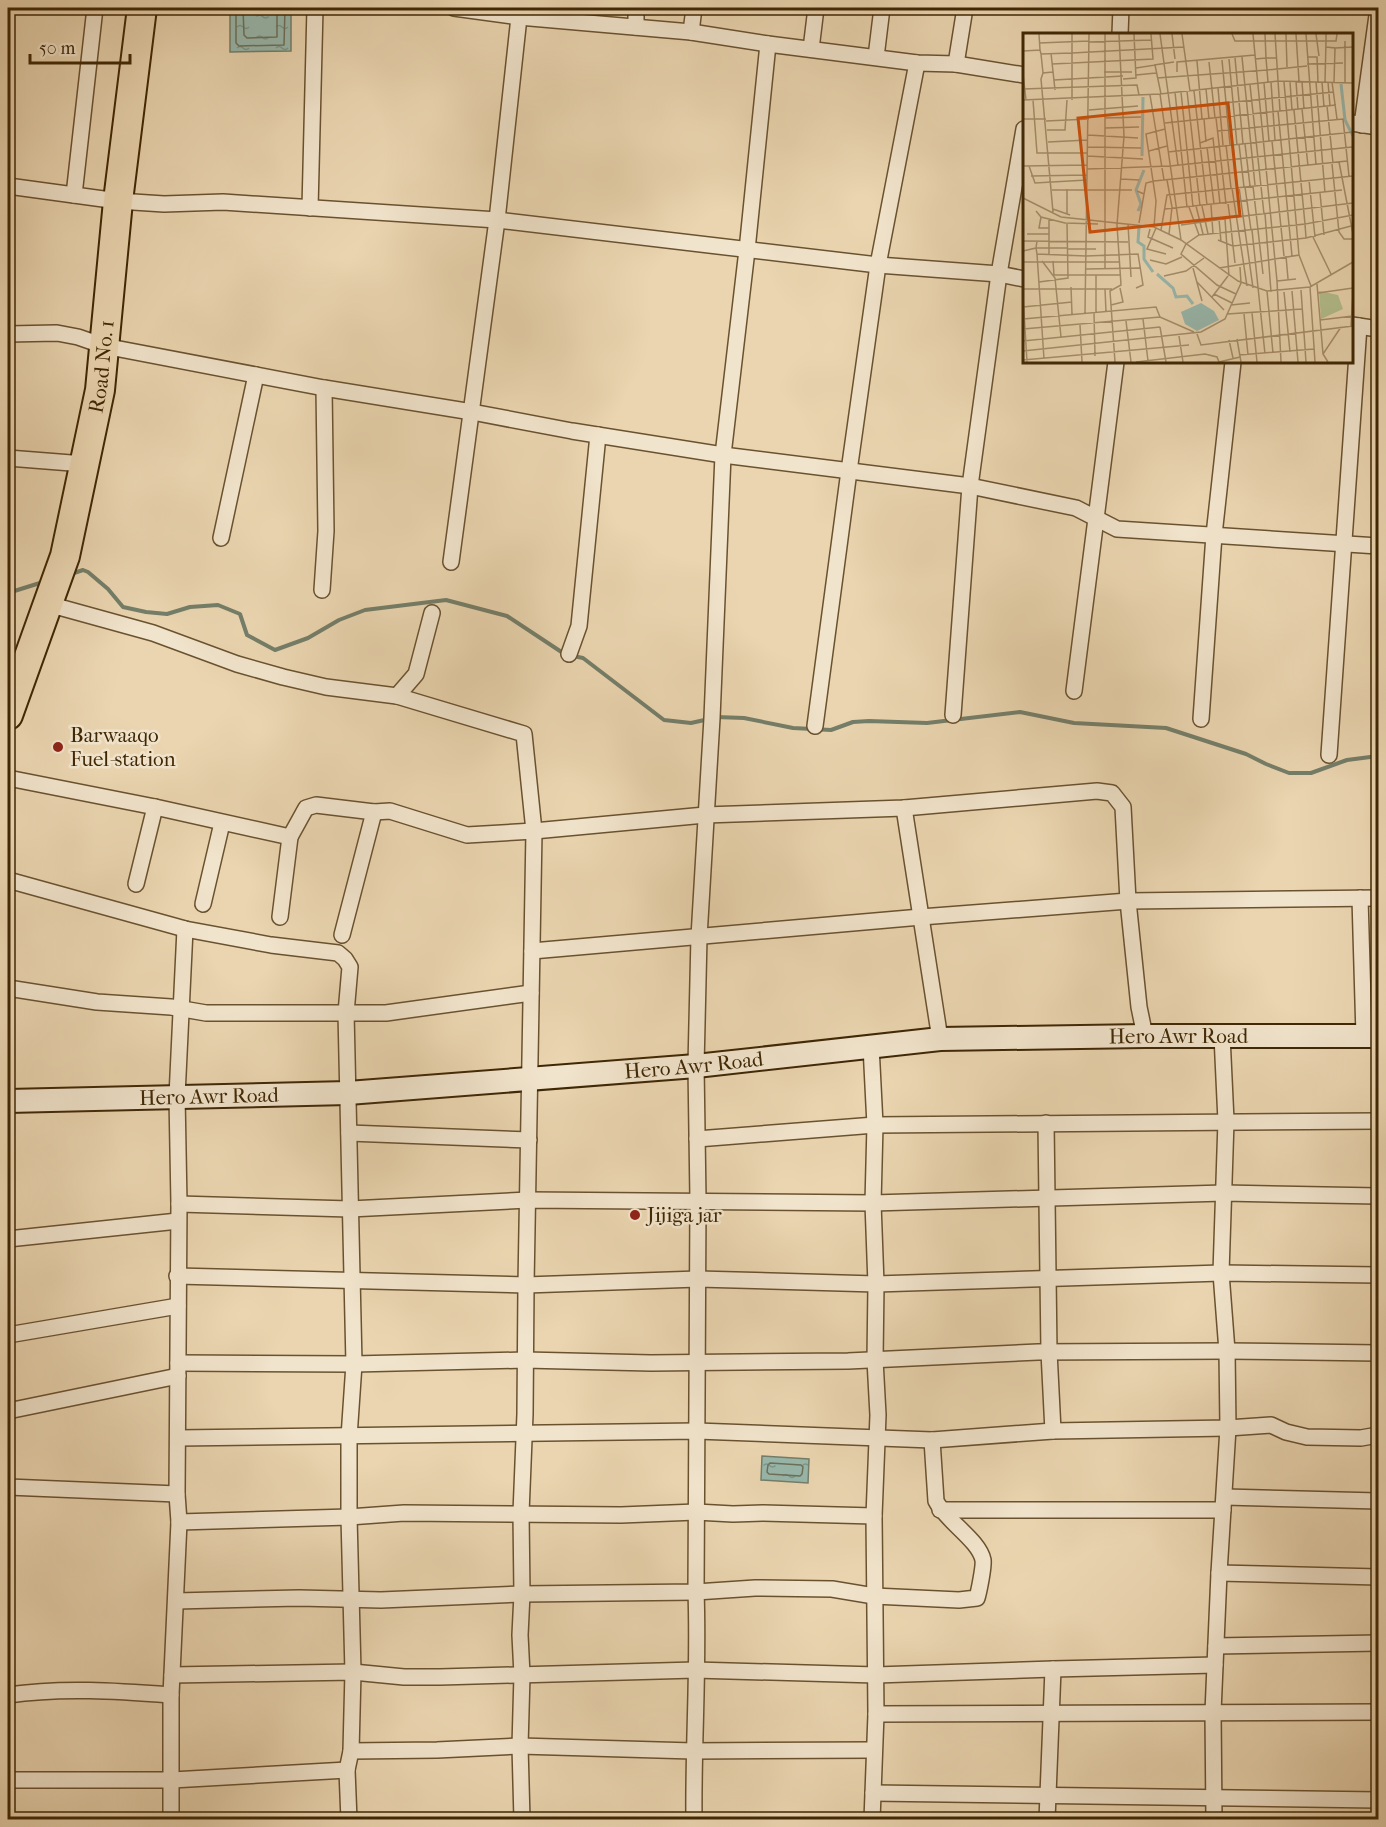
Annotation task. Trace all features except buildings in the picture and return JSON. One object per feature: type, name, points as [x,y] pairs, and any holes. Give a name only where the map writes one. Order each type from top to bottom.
[{"type":"highway","name":"Road No. 1","points":[[8,715],[65,556],[100,390],[118,201],[142,8]]},
{"type":"main road","name":"Hero Awr Road","points":[[8,1101],[348,1093],[696,1066],[940,1040],[1145,1036],[1371,1036]]},
{"type":"street","points":[[74,195],[95,8]]},
{"type":"street","points":[[310,208],[315,8]]},
{"type":"street","points":[[454,8],[520,12],[691,32],[917,63],[956,64],[1023,75]]},
{"type":"street","points":[[636,8],[636,27]]},
{"type":"street","points":[[691,32],[694,8]]},
{"type":"street","points":[[811,49],[816,8]]},
{"type":"street","points":[[876,57],[882,8]]},
{"type":"street","points":[[956,64],[965,8]]},
{"type":"street","points":[[1120,33],[1121,8]]},
{"type":"street","points":[[1378,8],[1357,124],[1378,128]]},
{"type":"street","points":[[451,562],[497,220],[520,12]]},
{"type":"street","points":[[693,1820],[697,1624],[696,1066],[699,937],[712,718],[723,454],[768,44]]},
{"type":"street","points":[[815,726],[878,265],[917,63]]},
{"type":"street","points":[[953,715],[970,486],[999,274],[1023,135]]},
{"type":"street","points":[[8,186],[118,201],[164,204],[224,202],[497,220],[878,265],[999,274],[1023,279]]},
{"type":"street","points":[[1329,755],[1344,543],[1355,326],[1378,329]]},
{"type":"street","points":[[8,334],[57,333],[78,336],[104,346],[324,388],[598,435],[723,454],[970,486],[1076,508],[1116,529],[1378,546]]},
{"type":"street","points":[[1074,691],[1116,363]]},
{"type":"street","points":[[1201,719],[1214,535],[1233,363]]},
{"type":"street","points":[[221,538],[256,375]]},
{"type":"street","points":[[322,590],[326,531],[324,388]]},
{"type":"street","points":[[569,654],[579,626],[598,435]]},
{"type":"street","points":[[8,458],[84,464]]},
{"type":"street","points":[[48,604],[153,633],[237,664],[283,677],[326,687],[397,696],[524,734],[534,831],[521,1514],[522,1820]]},
{"type":"street","points":[[397,696],[416,674],[432,612]]},
{"type":"street","points":[[8,778],[290,837]]},
{"type":"street","points":[[280,917],[290,837],[306,808],[316,805],[374,812],[390,811],[467,835],[534,831],[705,814],[904,808],[1097,791],[1112,793],[1123,807],[1128,901],[1139,1007],[1145,1036]]},
{"type":"street","points":[[136,884],[155,807]]},
{"type":"street","points":[[904,808],[940,1040]]},
{"type":"street","points":[[342,935],[374,812]]},
{"type":"street","points":[[203,904],[222,823]]},
{"type":"street","points":[[8,880],[185,929],[271,945],[338,954],[350,967],[346,1013],[354,1364],[349,1437],[348,1517],[353,1672],[351,1750],[348,1770],[349,1820]]},
{"type":"street","points":[[1360,898],[1371,1036]]},
{"type":"street","points":[[532,951],[1128,901],[1378,898]]},
{"type":"street","points":[[171,1820],[171,1695],[179,1522],[177,1494],[179,1204],[177,1096],[185,929]]},
{"type":"street","points":[[8,988],[96,1002],[206,1013],[386,1013],[531,993]]},
{"type":"street","points":[[1214,1820],[1213,1712],[1228,1428],[1227,1351],[1221,1273],[1226,1121],[1222,1036]]},
{"type":"street","points":[[871,1046],[875,1125],[873,1203],[878,1415],[874,1516],[876,1714],[872,1820]]},
{"type":"street","points":[[697,1138],[875,1125],[1378,1121]]},
{"type":"street","points":[[1046,1123],[1047,1278],[1053,1431]]},
{"type":"street","points":[[349,1133],[529,1140]]},
{"type":"street","points":[[179,1204],[350,1209],[528,1200],[873,1203],[1224,1193],[1378,1196]]},
{"type":"street","points":[[8,1239],[178,1221]]},
{"type":"street","points":[[177,1276],[526,1285],[698,1279],[876,1284],[1221,1273],[1378,1275]]},
{"type":"street","points":[[8,1335],[178,1306]]},
{"type":"street","points":[[8,1411],[178,1369],[525,1360],[651,1363],[875,1360],[1049,1352],[1378,1353]]},
{"type":"street","points":[[178,1438],[697,1431],[932,1440],[1053,1431],[1228,1428],[1271,1425],[1286,1432],[1307,1437],[1361,1438],[1378,1435]]},
{"type":"street","points":[[176,1600],[351,1598],[381,1600],[522,1594],[696,1592],[755,1588],[832,1589],[874,1596],[959,1600],[977,1598],[983,1560],[974,1544],[940,1510],[936,1501],[932,1440]]},
{"type":"street","points":[[8,1487],[177,1494]]},
{"type":"street","points":[[940,1510],[1378,1501]]},
{"type":"street","points":[[179,1522],[404,1514],[621,1515],[696,1512],[874,1516]]},
{"type":"street","points":[[1219,1573],[1378,1577]]},
{"type":"street","points":[[1216,1646],[1378,1643]]},
{"type":"street","points":[[172,1676],[353,1672],[404,1677],[440,1677],[695,1671],[876,1675],[1215,1665]]},
{"type":"street","points":[[1047,1820],[1053,1669]]},
{"type":"street","points":[[8,1695],[87,1690],[171,1695]]},
{"type":"street","points":[[876,1714],[1378,1712]]},
{"type":"street","points":[[351,1750],[437,1750],[520,1746],[693,1751],[874,1750]]},
{"type":"street","points":[[8,1780],[172,1780],[348,1770]]},
{"type":"street","points":[[873,1793],[1378,1800]]},
{"type":"water","points":[[230,8],[291,8],[291,51],[230,52]]},
{"type":"water","points":[[762,1456],[809,1459],[808,1483],[761,1480]]},
{"type":"waterway","points":[[71,574],[83,570],[88,572],[108,589],[123,607],[146,612],[167,614],[190,607],[218,605],[240,614],[247,635],[275,650],[308,638],[339,620],[365,610],[446,600],[507,616],[566,655]]},
{"type":"waterway","points":[[8,593],[43,582]]},
{"type":"waterway","points":[[573,656],[583,658],[664,720],[691,723],[709,719]]},
{"type":"waterway","points":[[716,717],[744,718],[793,728],[831,730],[853,722],[927,723],[1020,712],[1074,723],[1166,728],[1246,754],[1289,773],[1311,773],[1347,760],[1378,756]]},
{"type":"place","name":"Barwaaqo Fuel-station","points":[[58,747]]},
{"type":"place","name":"Jijiga jar","points":[[635,1215]]}]
